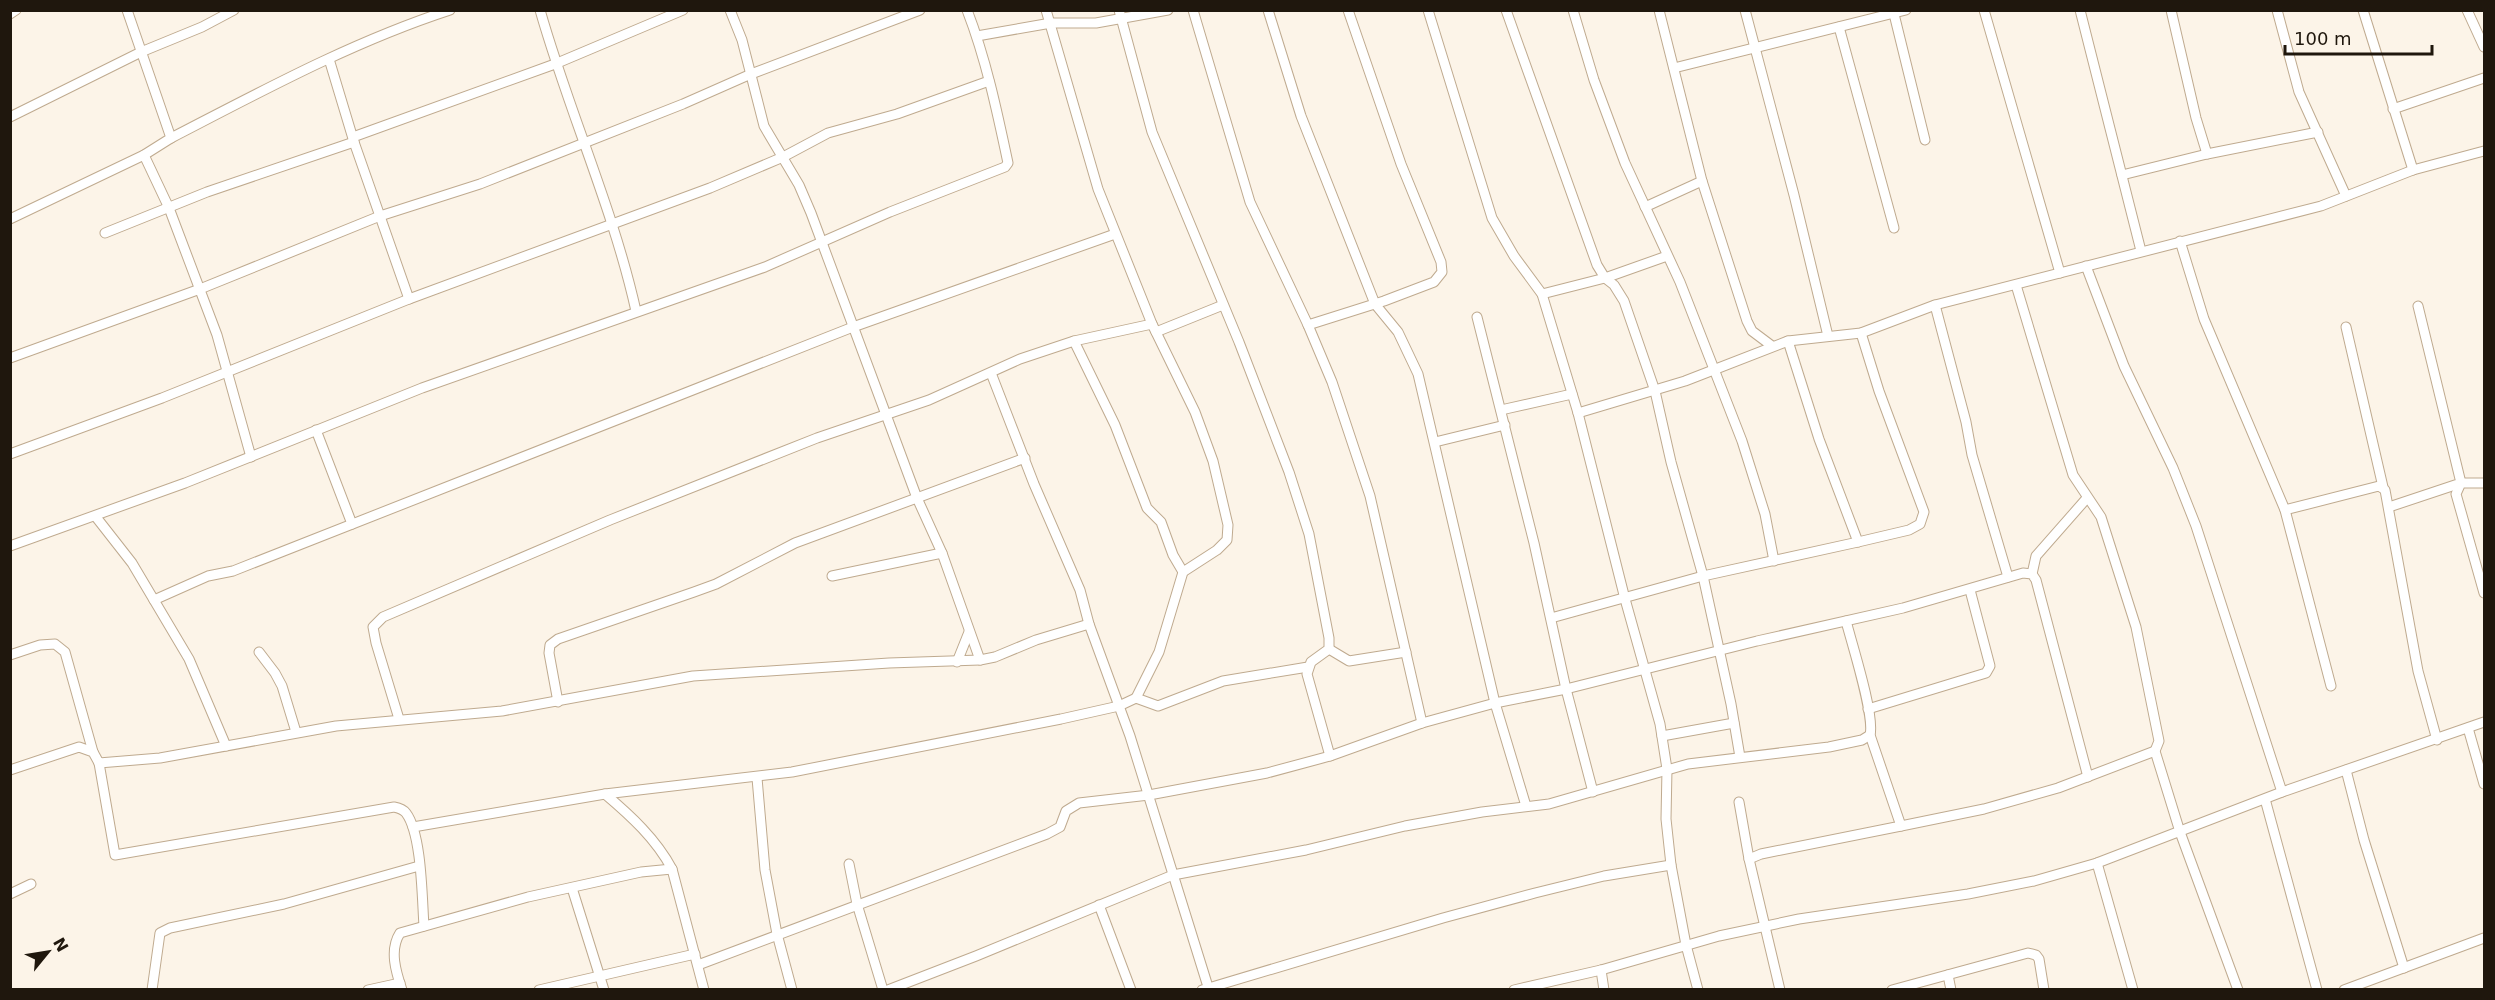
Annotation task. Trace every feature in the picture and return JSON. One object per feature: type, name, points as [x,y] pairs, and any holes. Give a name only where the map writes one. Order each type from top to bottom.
[{"type":"street","points":[[10,14],[16,10]]},
{"type":"street","points":[[127,10],[171,138]]},
{"type":"street","points":[[10,117],[141,52],[202,27],[234,10]]},
{"type":"street","points":[[10,219],[144,155],[171,138],[279,82],[386,33],[434,13],[450,10]]},
{"type":"street","points":[[540,10],[555,64],[613,225],[636,311]]},
{"type":"street","points":[[105,233],[227,185],[555,64],[683,10]]},
{"type":"street","points":[[730,10],[742,40],[764,126],[799,185],[917,498],[942,553],[980,660]]},
{"type":"street","points":[[10,358],[200,289],[380,216],[480,184],[683,104],[751,74],[920,10]]},
{"type":"street","points":[[10,546],[96,517],[422,388],[765,267],[821,241],[1005,167],[1008,163],[977,36],[966,10]]},
{"type":"street","points":[[414,827],[605,794],[757,778],[1119,706],[1136,698],[1159,652],[1183,572],[1217,550],[1227,540],[1228,525],[1213,460],[1195,412],[1154,328],[1098,189],[1046,10]]},
{"type":"street","points":[[977,36],[1051,23],[1096,23],[1120,15],[1168,10]]},
{"type":"street","points":[[1193,10],[1250,202],[1332,382],[1370,496],[1422,723]]},
{"type":"street","points":[[1268,10],[1302,116],[1375,304],[1398,332],[1418,375],[1495,703],[1526,806]]},
{"type":"street","points":[[1308,325],[1434,282],[1442,272],[1441,262],[1401,165],[1348,10]]},
{"type":"street","points":[[1428,10],[1492,218],[1514,256],[1542,294],[1578,413],[1662,736],[1667,769],[1666,819],[1671,865],[1686,945],[1698,990]]},
{"type":"street","points":[[1506,10],[1593,255],[1605,278],[1614,285],[1624,301],[1655,391],[1671,462],[1703,576],[1740,757]]},
{"type":"street","points":[[1573,10],[1594,80],[1625,163],[1680,282],[1755,479],[1765,514],[1774,561]]},
{"type":"street","points":[[1659,10],[1702,181],[1747,321],[1752,331],[1772,346]]},
{"type":"street","points":[[1745,10],[1794,195],[1828,336]]},
{"type":"street","points":[[1674,68],[1906,10]]},
{"type":"street","points":[[1984,10],[2060,273]]},
{"type":"street","points":[[2080,10],[2142,251]]},
{"type":"street","points":[[2171,10],[2196,118],[2207,154]]},
{"type":"street","points":[[2277,10],[2299,92],[2346,196]]},
{"type":"street","points":[[2363,10],[2413,170]]},
{"type":"street","points":[[2467,10],[2484,47]]},
{"type":"street","points":[[1894,14],[1925,140]]},
{"type":"street","points":[[1120,15],[1152,132],[1261,396],[1289,472],[1305,524],[1329,638],[1329,649],[1308,667],[1223,681],[1158,706],[1136,698]]},
{"type":"street","points":[[1839,27],[1894,228]]},
{"type":"street","points":[[329,59],[354,140],[409,299]]},
{"type":"street","points":[[2393,109],[2484,78]]},
{"type":"street","points":[[10,454],[151,402],[409,299],[613,225],[783,157],[828,133],[897,114],[988,81]]},
{"type":"street","points":[[2122,175],[2207,154],[2318,132]]},
{"type":"street","points":[[1578,413],[1655,391],[1788,341],[1861,333],[1935,305],[2284,216],[2346,196],[2413,170],[2484,151]]},
{"type":"street","points":[[144,155],[169,208],[217,334],[251,457]]},
{"type":"street","points":[[1645,207],[1702,181]]},
{"type":"street","points":[[154,600],[208,576],[233,571],[853,327],[1115,234]]},
{"type":"street","points":[[2180,241],[2204,319],[2285,510],[2331,686]]},
{"type":"street","points":[[1542,294],[1605,278],[1667,256]]},
{"type":"street","points":[[2086,266],[2124,366],[2173,468],[2196,526],[2282,792]]},
{"type":"street","points":[[2016,285],[2073,475],[2101,517],[2136,627],[2159,741],[2155,751],[2180,832],[2208,903],[2238,990]]},
{"type":"street","points":[[399,719],[373,627],[383,617],[610,520],[817,438],[929,400],[1020,359],[1074,341],[1154,328],[1223,305]]},
{"type":"street","points":[[1935,305],[1966,422],[1974,462],[2008,578]]},
{"type":"street","points":[[2418,306],[2461,483],[2456,494],[2481,574],[2484,593]]},
{"type":"street","points":[[1477,317],[1593,792]]},
{"type":"street","points":[[2346,327],[2383,487],[2390,507],[2418,671],[2436,740]]},
{"type":"street","points":[[1551,618],[1703,576],[1909,530],[1920,524],[1924,512],[1879,391],[1861,333]]},
{"type":"street","points":[[1074,341],[1115,425],[1147,508],[1161,522],[1173,555],[1183,572]]},
{"type":"street","points":[[1788,341],[1820,439],[1858,542]]},
{"type":"street","points":[[992,373],[1080,590],[1089,624],[1149,795],[1206,989],[1523,896],[1604,876],[1671,865]]},
{"type":"street","points":[[1501,410],[1572,394]]},
{"type":"street","points":[[1435,442],[1505,425]]},
{"type":"street","points":[[316,430],[352,524]]},
{"type":"street","points":[[558,702],[549,653],[550,645],[558,639],[716,584],[795,543],[1025,458]]},
{"type":"street","points":[[2390,507],[2461,483],[2484,483]]},
{"type":"street","points":[[2285,510],[2356,491],[2383,487]]},
{"type":"street","points":[[2087,498],[2036,556],[2032,574],[2036,580],[2088,777]]},
{"type":"street","points":[[96,517],[132,563],[189,659],[226,746]]},
{"type":"street","points":[[832,576],[942,553]]},
{"type":"street","points":[[698,965],[1047,834],[1060,827],[1066,811],[1079,802],[1149,795],[1267,772],[1330,756],[1422,723],[1495,703],[1566,689],[1719,650],[1903,608],[2023,573],[2032,574]]},
{"type":"street","points":[[1868,709],[1986,673],[1990,666],[1970,590]]},
{"type":"street","points":[[1846,621],[1872,728],[1870,735],[1901,826]]},
{"type":"street","points":[[99,763],[160,758],[296,732],[399,719],[501,711],[693,676],[888,663],[980,660],[995,657],[1046,637],[1089,624]]},
{"type":"street","points":[[957,662],[969,632]]},
{"type":"street","points":[[10,655],[40,645],[55,644],[65,652],[93,752],[99,763],[115,855],[394,807],[406,812],[414,827],[424,926]]},
{"type":"street","points":[[1329,649],[1349,661],[1406,652]]},
{"type":"street","points":[[259,652],[282,686],[296,732]]},
{"type":"street","points":[[1308,667],[1306,674],[1330,756]]},
{"type":"street","points":[[1514,990],[1601,970],[1686,945],[1765,926],[1968,894],[2034,880],[2097,863],[2282,792],[2484,722]]},
{"type":"street","points":[[1662,736],[1734,723]]},
{"type":"street","points":[[2468,728],[2484,784]]},
{"type":"street","points":[[888,990],[1173,875],[1306,850],[1405,826],[1550,804],[1667,769],[1740,757],[1829,747],[1862,740],[1870,735]]},
{"type":"street","points":[[10,770],[79,747],[93,752]]},
{"type":"street","points":[[1749,859],[1761,854],[1984,809],[2088,777],[2155,751]]},
{"type":"street","points":[[2346,770],[2364,840],[2404,968]]},
{"type":"street","points":[[757,778],[765,870],[777,934],[792,990]]},
{"type":"street","points":[[605,794],[630,815],[664,853],[672,869],[704,990]]},
{"type":"street","points":[[2265,799],[2317,990]]},
{"type":"street","points":[[1739,802],[1749,859],[1780,990]]},
{"type":"street","points":[[2097,863],[2133,990]]},
{"type":"street","points":[[849,864],[857,904],[883,990]]},
{"type":"street","points":[[152,990],[160,933],[170,927],[284,904],[419,866]]},
{"type":"street","points":[[368,990],[401,986],[393,953],[400,933],[528,897],[641,872],[672,869]]},
{"type":"street","points":[[10,894],[31,884]]},
{"type":"street","points":[[572,888],[604,990]]},
{"type":"street","points":[[1099,905],[1131,990]]},
{"type":"street","points":[[2344,990],[2484,938]]},
{"type":"street","points":[[1892,990],[1995,961],[2034,953],[2039,959],[2044,990]]},
{"type":"street","points":[[538,990],[695,954]]},
{"type":"street","points":[[1601,970],[1604,990]]},
{"type":"street","points":[[1948,975],[1951,990]]},
{"type":"street","points":[[2376,978],[2379,990]]}]
